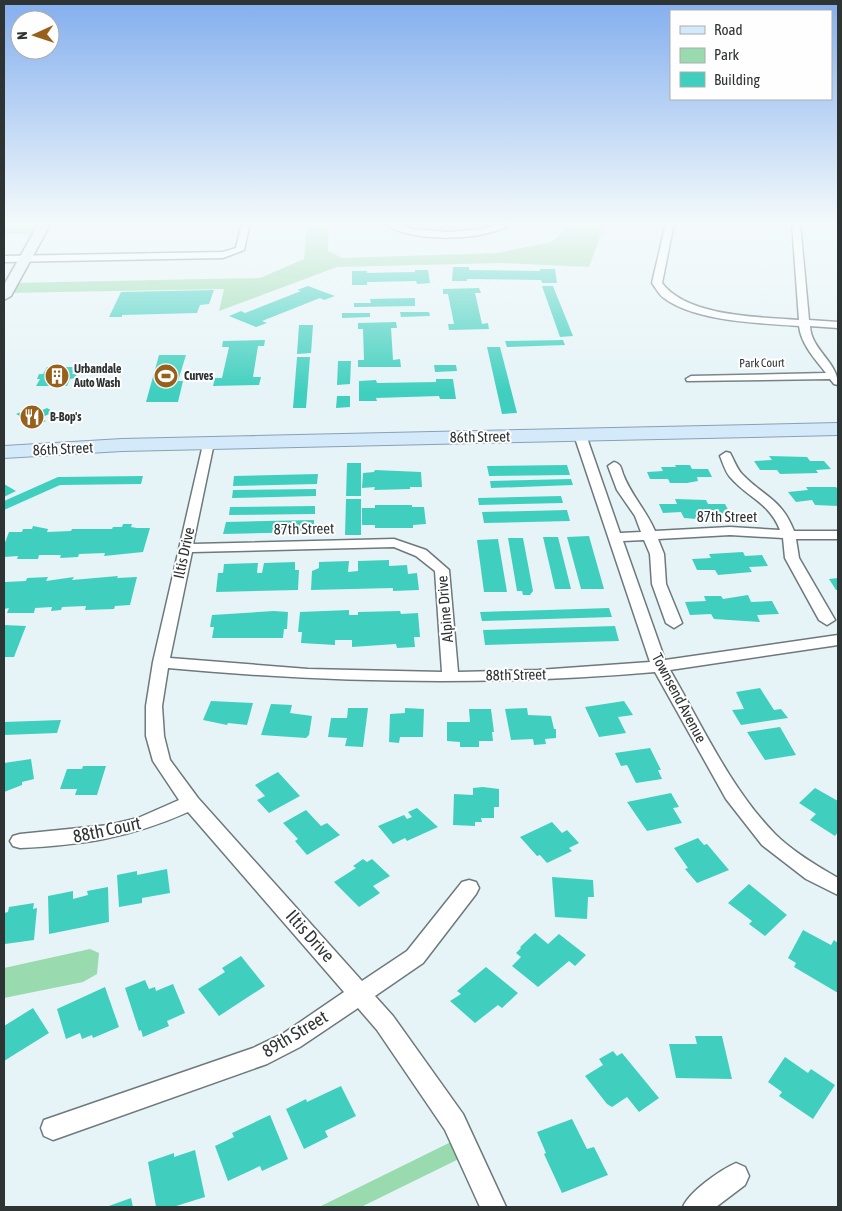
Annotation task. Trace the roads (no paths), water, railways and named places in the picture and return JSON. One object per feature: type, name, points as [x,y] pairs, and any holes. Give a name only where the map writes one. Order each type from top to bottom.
[{"type":"main road","points":[[4,296],[12,280]]},
{"type":"main road","name":"86th Street","points":[[4,444],[122,445],[838,429]]},
{"type":"main road","name":"86th Street","points":[[4,452],[122,445]]},
{"type":"street","points":[[657,280],[659,291],[665,297],[689,308],[712,314],[838,325]]},
{"type":"street","points":[[802,280],[804,322],[811,346],[836,379]]},
{"type":"street","name":"Park Court","points":[[691,379],[836,379]]},
{"type":"street","name":"Townsend Avenue","points":[[580,435],[659,665],[732,794],[769,840],[813,873],[838,887]]},
{"type":"street","name":"Iltis Drive","points":[[208,443],[160,662],[154,706],[156,736],[162,760],[191,803],[385,1023],[454,1122],[493,1207]]},
{"type":"street","points":[[726,456],[735,474],[781,515],[789,535],[792,558],[827,620]]},
{"type":"street","points":[[614,466],[623,490],[642,516],[650,535],[657,554],[659,584],[674,623]]},
{"type":"street","name":"87th Street","points":[[615,537],[730,531],[789,535],[838,534]]},
{"type":"street","name":"87th Street","points":[[185,548],[394,543],[421,553]]},
{"type":"street","name":"Alpine Drive","points":[[421,553],[432,559],[442,570],[450,676]]},
{"type":"street","name":"88th Street","points":[[160,662],[357,676],[586,673],[771,653],[838,640]]},
{"type":"street","name":"88th Court","points":[[20,841],[67,838],[115,831],[138,825],[191,803]]},
{"type":"street","name":"89th Street","points":[[52,1128],[259,1057],[292,1040],[415,957],[469,888]]},
{"type":"street","points":[[696,1207],[736,1176]]},
{"type":"place","name":"Urbandale Auto Wash","points":[[57,376]]},
{"type":"place","name":"Curves","points":[[166,376]]},
{"type":"place","name":"B-Bop's","points":[[32,417]]}]
